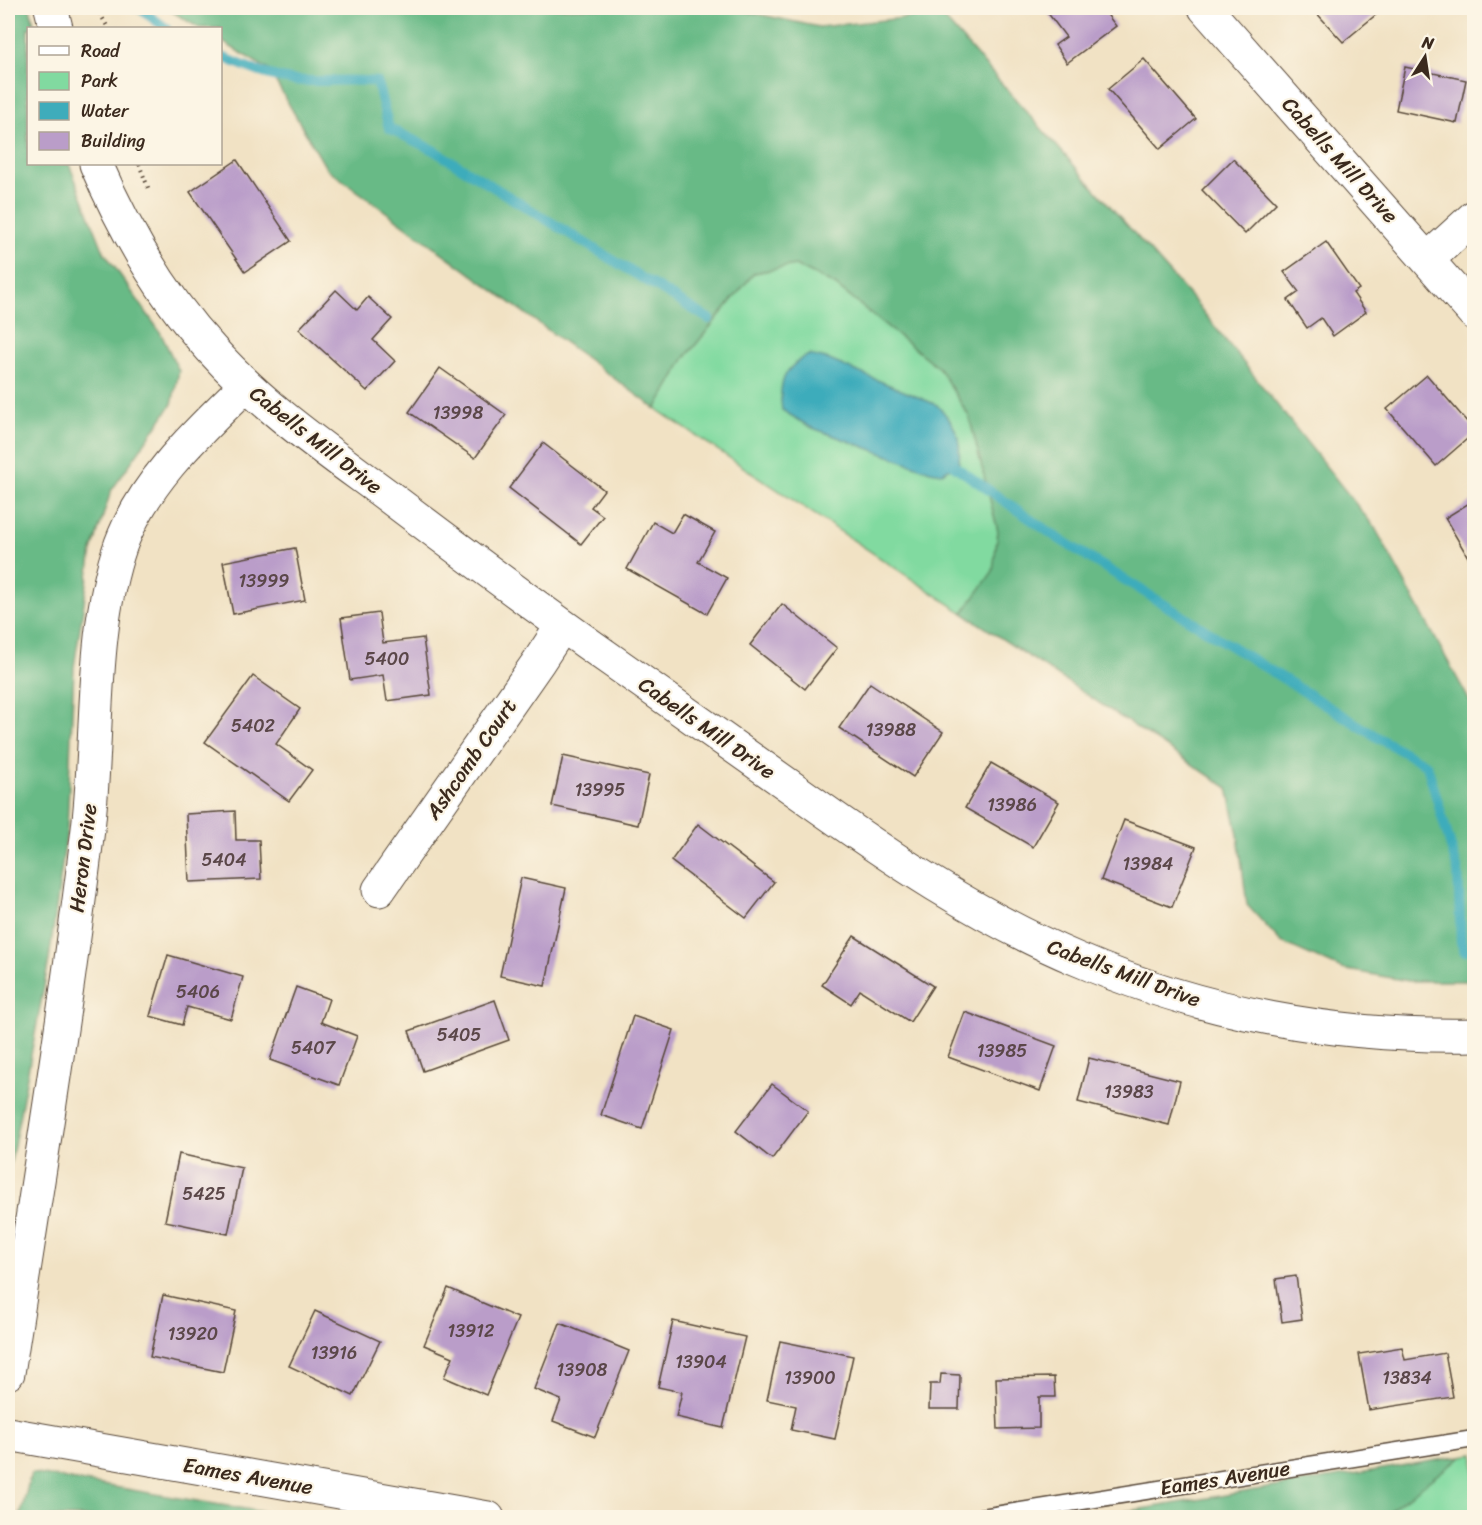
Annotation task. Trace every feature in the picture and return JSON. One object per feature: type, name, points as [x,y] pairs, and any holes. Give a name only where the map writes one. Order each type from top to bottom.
[{"type":"street","points":[[51,8],[56,27]]},
{"type":"street","name":"Cabells Mill Drive","points":[[1205,8],[1428,258],[1474,313]]},
{"type":"street","name":"Cabells Mill Drive","points":[[96,165],[115,209],[166,293],[209,348],[286,422],[562,626],[866,840],[969,906],[1080,961],[1140,984],[1197,1001],[1312,1026],[1371,1033],[1474,1035]]},
{"type":"street","points":[[1428,258],[1474,217]]},
{"type":"street","name":"Heron Drive","points":[[8,1372],[73,946],[87,837],[103,624],[109,584],[122,542],[143,500],[182,448],[246,385]]},
{"type":"street","name":"Ashcomb Court","points":[[379,890],[562,626]]},
{"type":"street","name":"Eames Avenue","points":[[8,1434],[488,1518]]},
{"type":"lane","name":"Eames Avenue","points":[[976,1518],[1474,1439]]},
{"type":"path","points":[[97,8],[107,27]]},
{"type":"path","points":[[139,165],[149,189]]},
{"type":"green space","points":[[8,8],[30,8],[35,27],[27,27],[27,165],[69,165],[104,252],[160,332],[179,371],[172,404],[111,491],[92,551],[74,667],[67,829],[49,960],[8,1177]]},
{"type":"green space","points":[[166,8],[729,8],[819,27],[940,14],[1196,303],[1375,528],[1474,709],[1474,981],[1408,981],[1342,969],[1281,942],[1247,905],[1238,835],[1228,788],[963,613],[993,571],[998,531],[969,416],[939,368],[835,285],[795,265],[754,273],[684,359],[656,409],[326,168],[269,70],[222,42],[222,27],[197,27]]},
{"type":"green space","points":[[795,265],[835,285],[939,368],[969,416],[998,531],[994,571],[963,613],[656,409],[684,359],[754,273]]},
{"type":"green space","points":[[1474,1454],[1474,1517],[1385,1518],[1393,1508],[1462,1456]]},
{"type":"green space","points":[[1462,1456],[1393,1508],[1385,1517],[1093,1517]]},
{"type":"green space","points":[[31,1473],[292,1517],[20,1517]]},
{"type":"water","points":[[809,355],[827,359],[937,405],[956,431],[960,454],[959,463],[942,473],[930,471],[810,427],[782,410],[781,392],[784,377],[793,365]]},
{"type":"building","points":[[1044,8],[1102,8],[1116,26],[1067,63],[1055,45],[1066,37]]},
{"type":"building","points":[[1312,8],[1384,8],[1343,42]]},
{"type":"building","points":[[1144,59],[1196,119],[1160,149],[1108,89]]},
{"type":"building","points":[[1405,67],[1466,80],[1457,123],[1396,110]]},
{"type":"building","points":[[1233,159],[1276,203],[1245,234],[1202,190]]},
{"type":"building","points":[[237,160],[291,241],[245,272],[190,192]]},
{"type":"building","points":[[1326,242],[1359,289],[1353,293],[1366,312],[1333,336],[1321,318],[1307,328],[1288,300],[1299,292],[1284,272]]},
{"type":"building","points":[[336,290],[357,310],[368,297],[392,319],[373,340],[395,361],[367,391],[299,329]]},
{"type":"building","points":[[440,368],[506,415],[475,458],[409,412]]},
{"type":"building","points":[[1427,375],[1474,430],[1474,433],[1436,466],[1387,409]]},
{"type":"building","points":[[543,443],[604,490],[591,507],[603,516],[581,544],[509,488]]},
{"type":"building","points":[[1474,500],[1474,563],[1472,564],[1445,518]]},
{"type":"building","points":[[683,514],[715,532],[698,562],[727,578],[707,614],[627,569],[653,522],[672,533]]},
{"type":"building","points":[[295,548],[305,600],[233,614],[223,562]]},
{"type":"building","points":[[782,604],[837,648],[805,689],[750,645]]},
{"type":"building","points":[[379,613],[383,643],[423,638],[431,695],[387,701],[383,675],[350,680],[341,618]]},
{"type":"building","points":[[253,676],[300,709],[276,744],[312,770],[289,801],[205,742]]},
{"type":"building","points":[[870,683],[943,732],[913,777],[839,728]]},
{"type":"building","points":[[563,756],[649,775],[638,825],[552,806]]},
{"type":"building","points":[[991,763],[1059,802],[1033,847],[965,808]]},
{"type":"building","points":[[235,811],[236,840],[259,840],[261,879],[189,882],[186,814]]},
{"type":"building","points":[[1124,820],[1196,847],[1172,907],[1101,880]]},
{"type":"building","points":[[698,824],[774,882],[746,918],[671,861]]},
{"type":"building","points":[[521,878],[566,888],[545,986],[500,976]]},
{"type":"building","points":[[854,936],[933,986],[910,1022],[860,990],[851,1004],[822,985]]},
{"type":"building","points":[[168,955],[243,977],[231,1019],[187,1007],[182,1025],[150,1016]]},
{"type":"building","points":[[296,987],[329,999],[321,1022],[357,1036],[339,1085],[270,1060]]},
{"type":"building","points":[[495,1000],[509,1040],[423,1071],[409,1031]]},
{"type":"building","points":[[965,1012],[1056,1046],[1040,1091],[948,1057]]},
{"type":"building","points":[[633,1016],[674,1030],[642,1129],[601,1115]]},
{"type":"building","points":[[1089,1058],[1180,1081],[1169,1125],[1078,1102]]},
{"type":"building","points":[[772,1084],[808,1111],[772,1159],[736,1131]]},
{"type":"building","points":[[179,1154],[242,1168],[228,1234],[165,1221]]},
{"type":"building","points":[[1296,1276],[1302,1319],[1282,1322],[1276,1279]]},
{"type":"building","points":[[448,1288],[518,1318],[486,1395],[444,1377],[453,1357],[424,1345]]},
{"type":"building","points":[[163,1295],[236,1311],[223,1372],[150,1357]]},
{"type":"building","points":[[315,1311],[380,1341],[353,1396],[289,1366]]},
{"type":"building","points":[[673,1321],[745,1337],[723,1428],[676,1417],[682,1392],[658,1387]]},
{"type":"building","points":[[560,1323],[629,1351],[595,1437],[553,1421],[561,1400],[534,1389]]},
{"type":"building","points":[[780,1341],[853,1356],[835,1439],[791,1430],[796,1406],[767,1400]]},
{"type":"building","points":[[1402,1347],[1405,1360],[1445,1353],[1453,1397],[1369,1410],[1359,1354]]},
{"type":"building","points":[[941,1374],[960,1375],[959,1409],[929,1409],[930,1384],[940,1384]]},
{"type":"building","points":[[1054,1377],[1055,1397],[1039,1397],[1039,1428],[998,1429],[996,1378]]},
{"type":"waterway","points":[[139,8],[165,27]]},
{"type":"waterway","points":[[222,57],[264,73],[292,80],[377,82],[389,128],[433,150],[709,319]]},
{"type":"waterway","points":[[943,458],[1056,537],[1382,740],[1427,765],[1458,871],[1461,942],[1464,951]]}]
